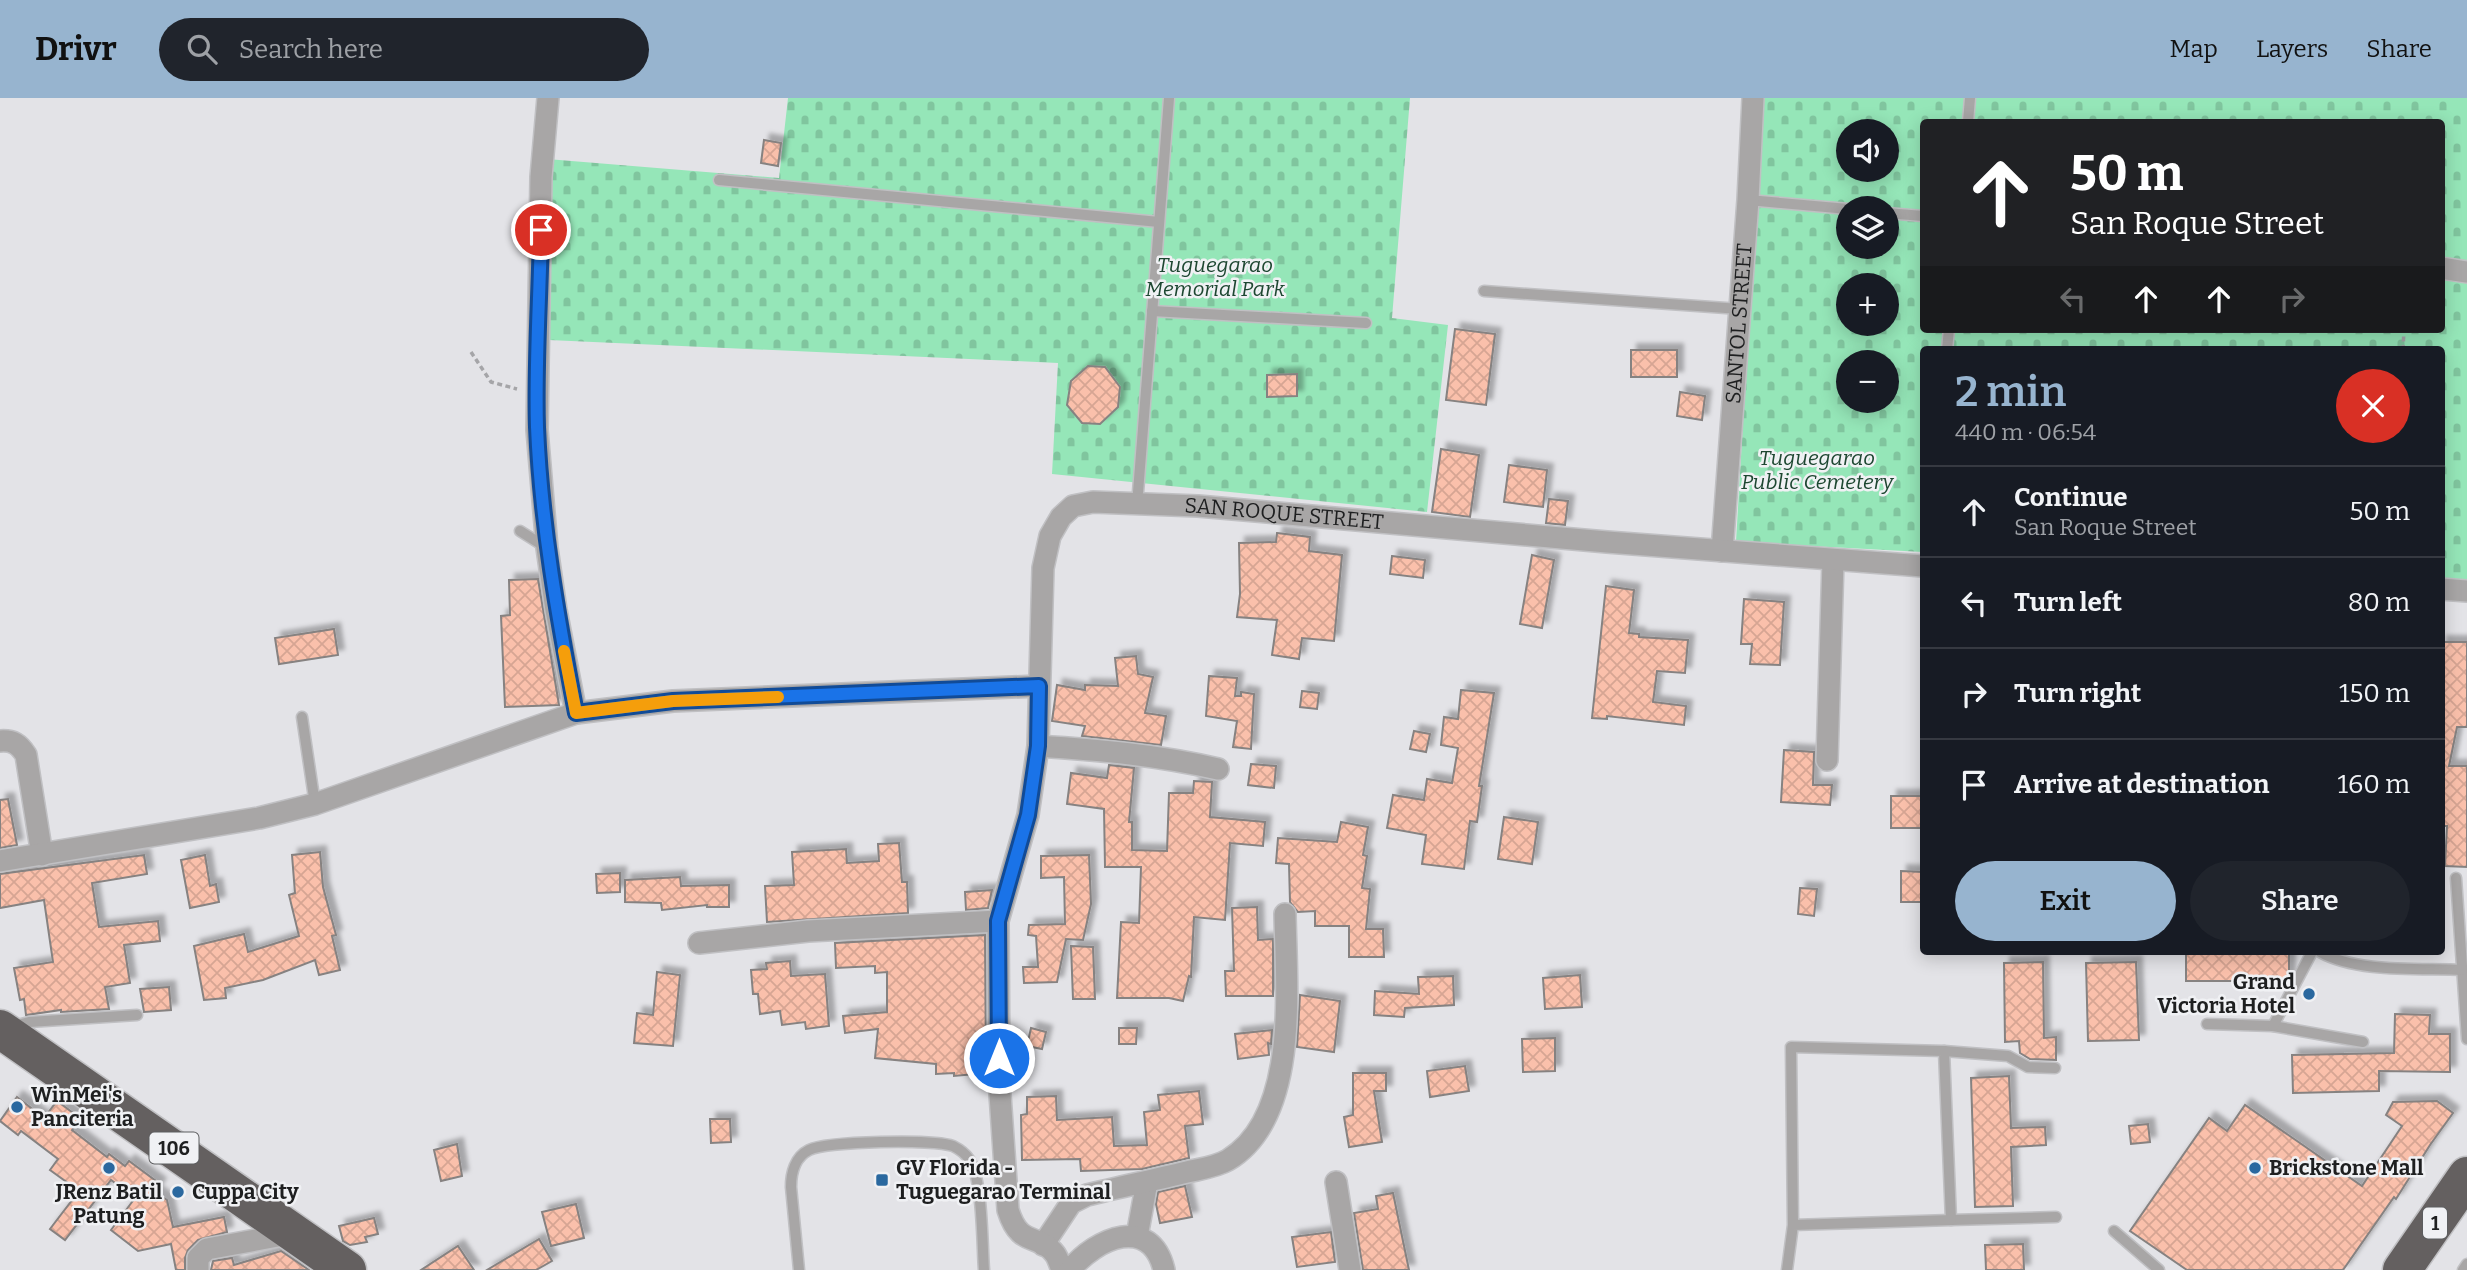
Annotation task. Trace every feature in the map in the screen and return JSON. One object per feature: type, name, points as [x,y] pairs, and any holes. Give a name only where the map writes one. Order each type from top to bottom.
[{"type":"highway","name":"106","points":[[1,1029],[347,1270]]},
{"type":"highway","name":"1","points":[[2402,1270],[2467,1177]]},
{"type":"street","points":[[548,98],[541,177],[536,393],[547,548],[576,713]]},
{"type":"street","name":"SANTOL STREET","points":[[1722,551],[1753,98]]},
{"type":"street","points":[[2445,269],[2467,272]]},
{"type":"street","name":"SAN ROQUE STREET","points":[[1062,1270],[1055,1254],[1043,1245],[1021,1236],[1011,1221],[1008,1210],[999,1080],[998,921],[1028,815],[1038,746],[1043,568],[1050,536],[1060,517],[1073,506],[1093,502],[1212,507],[1833,561],[1920,566]]},
{"type":"street","points":[[1827,760],[1833,561]]},
{"type":"street","points":[[2445,589],[2467,591]]},
{"type":"street","points":[[0,861],[259,818],[315,804],[576,713],[673,701],[1039,686]]},
{"type":"street","points":[[0,741],[10,741],[20,746],[26,755],[42,855]]},
{"type":"street","points":[[1038,746],[1131,752],[1218,769]]},
{"type":"street","points":[[1043,1245],[1071,1203],[1087,1195],[1227,1161],[1250,1142],[1266,1119],[1283,1054],[1286,1007],[1285,914]]},
{"type":"street","points":[[699,943],[808,931],[998,921]]},
{"type":"street","points":[[1138,1236],[1147,1182]]},
{"type":"street","points":[[1336,1182],[1350,1270]]},
{"type":"street","points":[[198,1270],[198,1258],[207,1249],[293,1233]]},
{"type":"street","points":[[1070,1270],[1083,1254],[1098,1245],[1118,1237],[1138,1236],[1150,1242],[1161,1256],[1164,1270]]},
{"type":"lane","points":[[1137,505],[1169,98]]},
{"type":"lane","points":[[1968,119],[1970,98]]},
{"type":"lane","points":[[719,180],[1159,222]]},
{"type":"lane","points":[[1748,200],[1836,208]]},
{"type":"lane","points":[[1899,214],[1920,216]]},
{"type":"lane","points":[[1484,291],[1740,309]]},
{"type":"lane","points":[[1153,311],[1366,323]]},
{"type":"lane","points":[[520,531],[547,548]]},
{"type":"lane","points":[[302,717],[315,804]]},
{"type":"lane","points":[[2456,878],[2467,1039]]},
{"type":"lane","points":[[2273,1026],[2310,955]]},
{"type":"lane","points":[[2325,955],[2334,960],[2357,964],[2462,970]]},
{"type":"lane","points":[[1,1029],[29,1022],[137,1015]]},
{"type":"lane","points":[[2207,1024],[2273,1026],[2363,1042]]},
{"type":"lane","points":[[1787,1270],[1793,1225],[1791,1046],[2008,1056],[2028,1067],[2055,1068]]},
{"type":"lane","points":[[1944,1051],[1951,1220]]},
{"type":"lane","points":[[799,1270],[791,1173],[799,1159],[808,1151],[828,1145],[932,1142],[952,1146],[964,1152],[972,1162],[977,1182],[984,1270]]},
{"type":"lane","points":[[1793,1225],[2056,1217]]},
{"type":"lane","points":[[2114,1231],[2159,1270]]},
{"type":"lane","points":[[2463,1270],[2467,1264]]},
{"type":"path","points":[[471,352],[491,382],[536,393]]},
{"type":"green space","name":"Tuguegarao Memorial Park","points":[[788,98],[1410,98],[1392,318],[1448,325],[1427,512],[1052,474],[1058,363],[549,340],[547,159],[779,178]]},
{"type":"green space","name":"Tuguegarao Public Cemetery","points":[[1762,98],[2467,98],[2467,583],[2445,581],[2445,346],[1920,346],[1920,552],[1736,542]]},
{"type":"building","points":[[764,140],[781,143],[778,166],[761,163]]},
{"type":"building","points":[[1455,329],[1495,334],[1486,405],[1446,400]]},
{"type":"building","points":[[1631,350],[1677,350],[1677,377],[1631,377]]},
{"type":"building","points":[[1088,366],[1105,367],[1120,387],[1118,407],[1100,424],[1082,423],[1067,405],[1071,381]]},
{"type":"building","points":[[1297,374],[1297,396],[1267,397],[1267,375]]},
{"type":"building","points":[[1680,392],[1705,396],[1702,420],[1677,416]]},
{"type":"building","points":[[1441,449],[1479,455],[1470,517],[1432,512]]},
{"type":"building","points":[[1509,465],[1547,470],[1543,507],[1504,502]]},
{"type":"building","points":[[1549,499],[1568,501],[1565,525],[1546,523]]},
{"type":"building","points":[[1277,533],[1310,537],[1309,551],[1342,555],[1334,641],[1302,638],[1299,659],[1272,655],[1277,620],[1237,617],[1240,594],[1239,543],[1276,542]]},
{"type":"building","points":[[1532,555],[1554,560],[1542,628],[1520,624]]},
{"type":"building","points":[[1392,556],[1425,560],[1423,578],[1390,574]]},
{"type":"building","points":[[538,579],[559,705],[505,707],[501,616],[510,615],[509,580]]},
{"type":"building","points":[[1606,586],[1634,590],[1629,633],[1639,634],[1639,637],[1688,640],[1685,673],[1657,671],[1653,702],[1686,706],[1684,725],[1607,716],[1607,719],[1592,718]]},
{"type":"building","points":[[1744,599],[1784,602],[1780,665],[1750,664],[1752,644],[1741,644]]},
{"type":"building","points":[[334,629],[338,655],[279,664],[275,638]]},
{"type":"building","points":[[2445,642],[2467,642],[2467,727],[2457,727],[2449,766],[2467,766],[2467,867],[2445,866]]},
{"type":"building","points":[[1136,656],[1138,674],[1153,677],[1145,713],[1166,716],[1161,745],[1082,736],[1085,726],[1052,721],[1057,685],[1085,690],[1085,685],[1118,686],[1115,658]]},
{"type":"building","points":[[1209,676],[1237,678],[1235,696],[1241,696],[1241,692],[1254,694],[1251,749],[1233,747],[1237,721],[1206,716]]},
{"type":"building","points":[[1461,690],[1494,693],[1479,786],[1482,786],[1477,822],[1470,821],[1464,869],[1422,864],[1426,835],[1387,828],[1393,795],[1424,800],[1427,779],[1452,783],[1458,748],[1441,745],[1444,717],[1458,719]]},
{"type":"building","points":[[1302,691],[1319,693],[1317,709],[1300,707]]},
{"type":"building","points":[[1414,731],[1430,734],[1426,752],[1410,749]]},
{"type":"building","points":[[1784,750],[1814,752],[1813,785],[1832,785],[1830,805],[1781,802]]},
{"type":"building","points":[[1251,764],[1276,766],[1274,788],[1248,785]]},
{"type":"building","points":[[1109,765],[1134,768],[1129,822],[1132,822],[1132,850],[1167,851],[1169,793],[1193,793],[1194,781],[1212,782],[1210,817],[1265,822],[1263,846],[1230,843],[1225,920],[1194,917],[1191,977],[1189,976],[1183,1001],[1169,998],[1117,998],[1121,922],[1139,923],[1141,867],[1105,867],[1104,809],[1067,804],[1071,773],[1107,778]]},
{"type":"building","points":[[1891,796],[1920,796],[1920,828],[1891,828]]},
{"type":"building","points":[[8,799],[17,845],[0,848],[0,800]]},
{"type":"building","points":[[1504,817],[1538,822],[1532,864],[1498,859]]},
{"type":"building","points":[[1341,822],[1368,827],[1363,855],[1367,856],[1362,888],[1370,889],[1366,929],[1383,929],[1384,957],[1349,957],[1349,926],[1315,926],[1315,911],[1298,912],[1290,902],[1289,864],[1276,863],[1278,838],[1337,842]]},
{"type":"building","points":[[899,843],[902,882],[907,882],[908,913],[767,922],[765,886],[794,885],[792,852],[846,849],[847,863],[879,861],[878,844]]},
{"type":"building","points":[[320,852],[323,887],[336,935],[332,936],[340,970],[319,975],[315,960],[263,980],[225,988],[226,998],[204,1000],[194,946],[244,934],[248,952],[299,936],[289,895],[295,893],[292,855]]},
{"type":"building","points":[[144,855],[147,874],[92,883],[99,927],[158,921],[160,941],[124,945],[130,983],[105,987],[109,1009],[61,1010],[26,1015],[24,999],[20,1000],[14,968],[53,962],[44,900],[0,908],[0,874]]},
{"type":"building","points":[[205,855],[210,886],[216,884],[219,902],[190,908],[181,860]]},
{"type":"building","points":[[1089,855],[1091,904],[1083,940],[1066,939],[1057,982],[1024,983],[1023,967],[1038,967],[1036,936],[1028,935],[1029,925],[1065,924],[1064,877],[1041,878],[1041,856]]},
{"type":"building","points":[[1901,871],[1920,872],[1920,902],[1901,902]]},
{"type":"building","points":[[620,873],[620,892],[597,893],[596,874]]},
{"type":"building","points":[[680,877],[681,886],[729,885],[729,907],[707,905],[662,910],[661,903],[625,902],[625,880]]},
{"type":"building","points":[[1800,888],[1817,889],[1814,916],[1798,914]]},
{"type":"building","points":[[992,890],[988,908],[966,910],[965,892]]},
{"type":"building","points":[[1257,907],[1258,940],[1273,939],[1273,996],[1226,996],[1225,971],[1234,971],[1232,908]]},
{"type":"building","points":[[985,935],[986,1073],[954,1076],[954,1073],[936,1074],[936,1064],[875,1058],[878,1029],[845,1033],[843,1016],[887,1012],[887,972],[875,973],[875,966],[836,968],[835,943]]},
{"type":"building","points":[[1071,946],[1093,947],[1095,999],[1073,999]]},
{"type":"building","points":[[2186,955],[2289,955],[2288,981],[2186,981]]},
{"type":"building","points":[[790,961],[791,976],[825,974],[829,1026],[806,1029],[805,1022],[782,1025],[780,1011],[760,1014],[758,994],[753,994],[751,970],[767,969],[766,963]]},
{"type":"building","points":[[2043,962],[2044,1038],[2056,1037],[2056,1060],[2030,1059],[2020,1053],[2019,1041],[2005,1042],[2004,963]]},
{"type":"building","points":[[2136,962],[2139,1040],[2088,1041],[2086,963]]},
{"type":"building","points":[[657,972],[680,975],[673,1046],[634,1043],[637,1013],[653,1015]]},
{"type":"building","points":[[1580,975],[1582,1007],[1545,1009],[1543,978]]},
{"type":"building","points":[[1453,976],[1454,1005],[1405,1008],[1404,1017],[1374,1015],[1375,991],[1419,994],[1418,977]]},
{"type":"building","points":[[169,987],[171,1010],[144,1012],[140,989]]},
{"type":"building","points":[[1300,995],[1340,1001],[1334,1052],[1297,1047]]},
{"type":"building","points":[[2395,1014],[2430,1015],[2429,1034],[2450,1034],[2450,1072],[2379,1071],[2379,1091],[2293,1093],[2292,1055],[2394,1053]]},
{"type":"building","points":[[1031,1028],[1046,1032],[1042,1049],[1027,1046]]},
{"type":"building","points":[[1119,1028],[1137,1028],[1136,1044],[1119,1044]]},
{"type":"building","points":[[1272,1030],[1271,1044],[1268,1043],[1269,1055],[1238,1059],[1235,1034]]},
{"type":"building","points":[[1555,1038],[1555,1071],[1523,1072],[1522,1039]]},
{"type":"building","points":[[1465,1066],[1469,1091],[1430,1097],[1427,1071]]},
{"type":"building","points":[[1353,1073],[1386,1073],[1386,1091],[1374,1091],[1382,1142],[1349,1147],[1344,1117],[1353,1115]]},
{"type":"building","points":[[2009,1076],[2011,1128],[2045,1127],[2046,1145],[2011,1147],[2013,1206],[1975,1207],[1971,1078]]},
{"type":"building","points":[[1199,1091],[1203,1124],[1185,1126],[1189,1158],[1142,1169],[1081,1171],[1080,1159],[1022,1160],[1021,1115],[1027,1114],[1027,1097],[1056,1096],[1057,1120],[1112,1117],[1114,1146],[1147,1145],[1144,1112],[1160,1110],[1158,1095]]},
{"type":"building","points":[[17,1097],[44,1118],[57,1101],[81,1119],[72,1130],[107,1157],[109,1154],[125,1166],[129,1161],[160,1184],[155,1191],[167,1200],[173,1227],[224,1217],[227,1232],[198,1240],[188,1250],[185,1270],[176,1270],[171,1244],[138,1251],[111,1230],[135,1198],[111,1180],[65,1240],[50,1229],[79,1191],[50,1170],[58,1159],[21,1131],[18,1135],[0,1121]]},
{"type":"building","name":"Brickstone Mall","points":[[2437,1101],[2453,1113],[2396,1199],[2394,1197],[2343,1270],[2187,1270],[2130,1231],[2209,1118],[2227,1131],[2245,1105],[2362,1186],[2402,1126],[2386,1115],[2393,1102]]},
{"type":"building","points":[[710,1119],[730,1119],[731,1142],[711,1143]]},
{"type":"building","points":[[2148,1124],[2150,1142],[2131,1144],[2129,1126]]},
{"type":"building","points":[[457,1144],[462,1176],[441,1181],[434,1150]]},
{"type":"building","points":[[1185,1186],[1192,1217],[1160,1223],[1156,1204],[1158,1192]]},
{"type":"building","points":[[1393,1193],[1409,1270],[1363,1270],[1354,1213],[1378,1209],[1376,1196]]},
{"type":"building","points":[[576,1204],[584,1238],[551,1246],[542,1212]]},
{"type":"building","points":[[374,1218],[378,1234],[365,1237],[367,1242],[350,1245],[343,1241],[339,1226]]},
{"type":"building","points":[[1331,1232],[1335,1262],[1297,1267],[1292,1237]]},
{"type":"building","points":[[539,1239],[552,1261],[536,1270],[487,1270]]},
{"type":"building","points":[[2023,1244],[2024,1270],[1986,1270],[1985,1245]]},
{"type":"building","points":[[458,1246],[474,1270],[421,1270]]},
{"type":"building","points":[[281,1251],[309,1270],[211,1270],[213,1261],[232,1258],[234,1265]]},
{"type":"slow traffic","points":[[564,651],[576,713],[673,701],[778,697]]},
{"type":"place","name":"Grand Victoria Hotel","points":[[2309,994]]},
{"type":"place","name":"WinMei's Panciteria","points":[[17,1107]]},
{"type":"place","name":"JRenz Batil Patung","points":[[109,1168]]},
{"type":"place","name":"Brickstone Mall","points":[[2255,1168]]},
{"type":"place","name":"GV Florida - Tuguegarao Terminal","points":[[882,1180]]},
{"type":"place","name":"Cuppa City","points":[[178,1192]]},
{"type":"route","points":[[541,230],[536,393],[541,493],[556,610],[576,713],[673,701],[1039,686],[1038,746],[1028,815],[998,921],[999,1058]]}]
